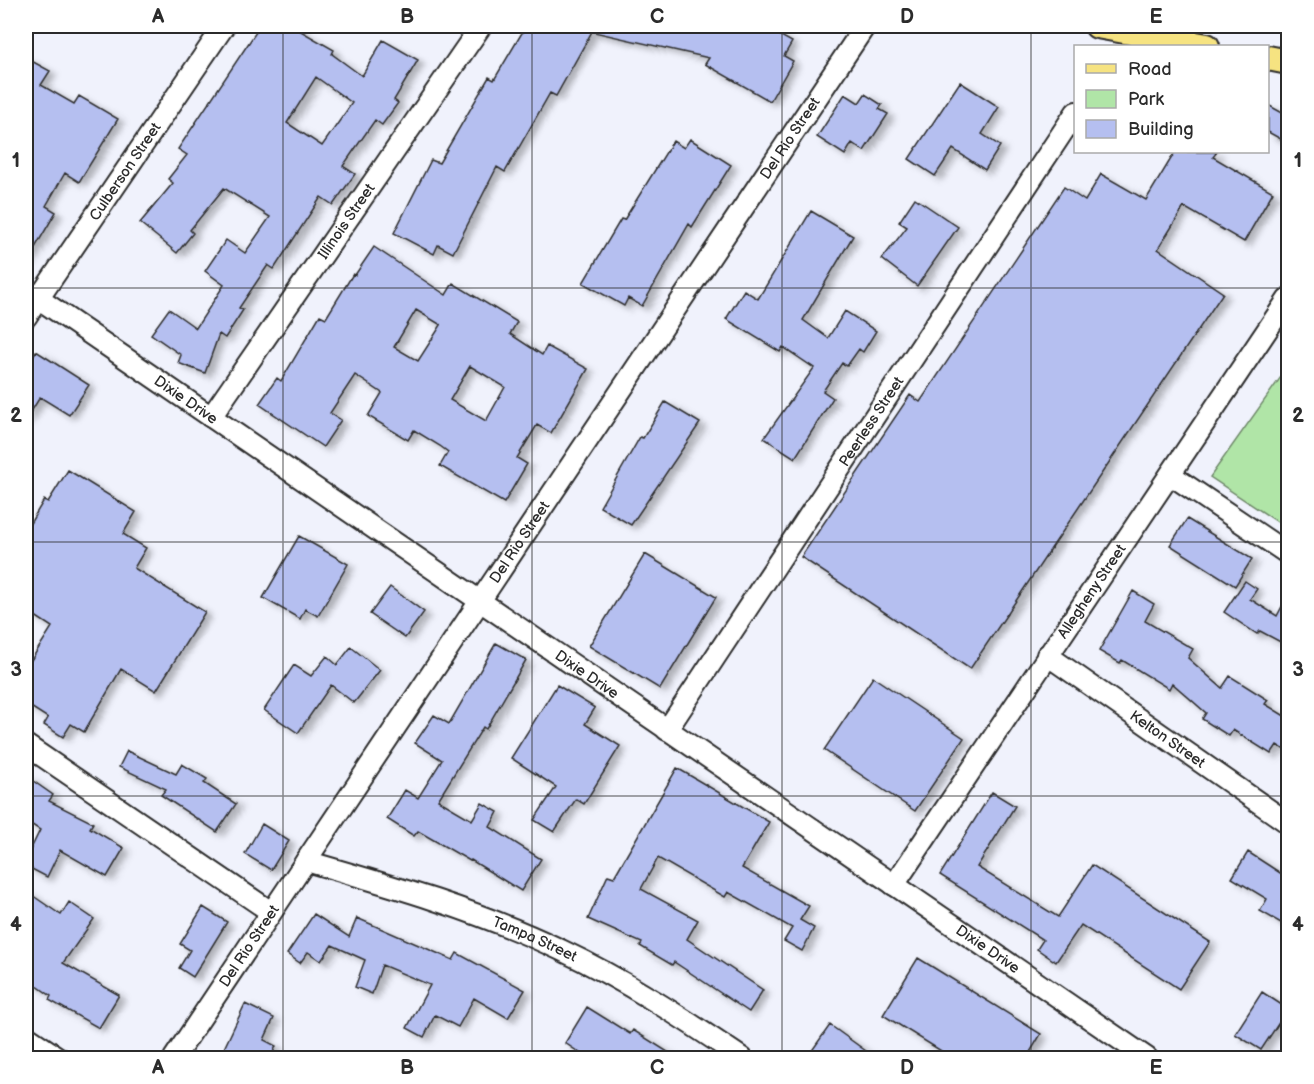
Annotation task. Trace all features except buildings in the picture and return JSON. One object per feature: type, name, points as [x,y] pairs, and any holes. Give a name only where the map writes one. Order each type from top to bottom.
[{"type":"main road","points":[[1097,26],[1127,35],[1199,45]]},
{"type":"main road","points":[[1269,58],[1288,62]]},
{"type":"street","name":"Culberson Street","points":[[26,317],[32,294],[224,26]]},
{"type":"street","name":"Illinois Street","points":[[211,417],[481,26]]},
{"type":"street","name":"Del Rio Street","points":[[174,1059],[865,26]]},
{"type":"street","name":"Peerless Street","points":[[667,730],[1074,115]]},
{"type":"street","name":"Dixie Drive","points":[[32,294],[1147,1059]]},
{"type":"street","name":"Allegheny Street","points":[[894,885],[1288,299]]},
{"type":"street","points":[[1171,475],[1288,554]]},
{"type":"street","name":"Kelton Street","points":[[1047,655],[1288,823]]},
{"type":"street","points":[[26,745],[271,912]]},
{"type":"street","name":"Tampa Street","points":[[306,861],[445,903],[560,949],[662,1006],[742,1059]]},
{"type":"street","points":[[26,1036],[59,1059]]},
{"type":"green space","points":[[1288,367],[1288,529],[1210,477]]}]
